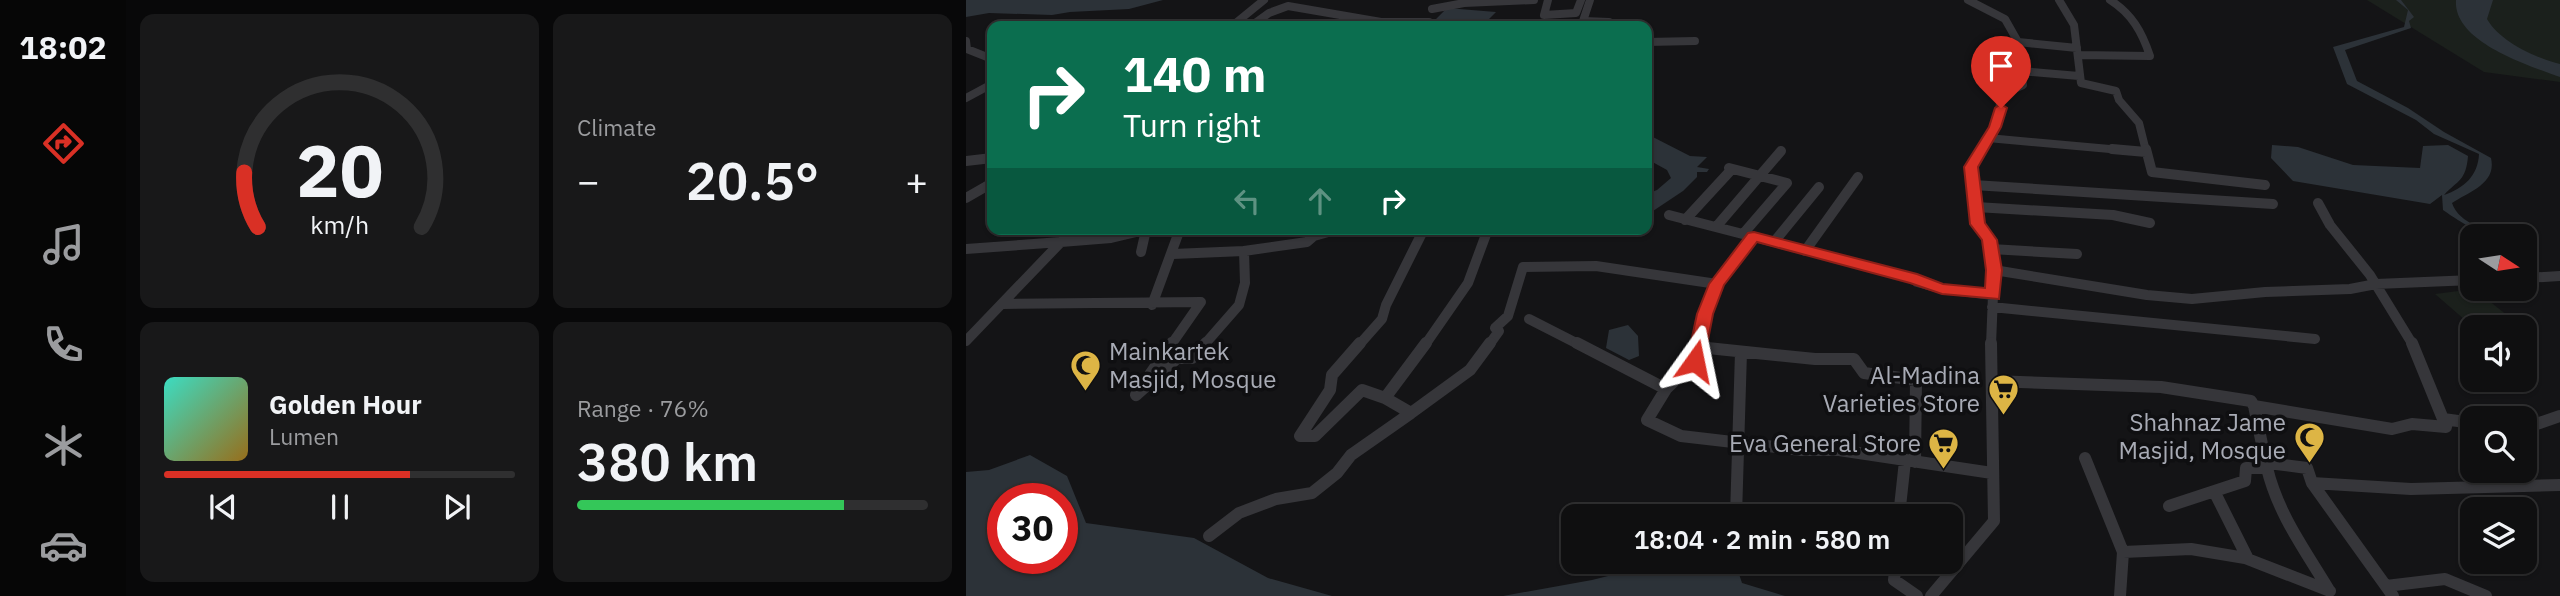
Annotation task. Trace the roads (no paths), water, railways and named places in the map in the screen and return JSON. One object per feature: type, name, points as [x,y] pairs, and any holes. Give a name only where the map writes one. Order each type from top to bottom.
[{"type":"street","points":[[1237,21],[1264,0]]},
{"type":"street","points":[[1428,21],[1439,0]]},
{"type":"street","points":[[1432,9],[1464,4],[1534,0]]},
{"type":"street","points":[[1548,0],[1544,15],[1576,13],[1581,0]]},
{"type":"street","points":[[1583,21],[1590,0]]},
{"type":"street","points":[[1931,596],[1994,522],[1994,270],[1989,240],[1978,224],[1971,167],[1995,127],[2001,108],[2001,90],[2012,90],[2023,85],[2016,56],[2018,42],[2005,19],[1968,0]]},
{"type":"street","points":[[2059,0],[2074,25],[2081,83],[2116,91],[2119,100],[2139,123],[2152,172],[2265,184]]},
{"type":"street","points":[[2018,42],[2078,52],[2150,55],[2144,36],[2133,19],[2110,0]]},
{"type":"street","points":[[1258,21],[1269,13],[1288,6],[1375,21]]},
{"type":"street","points":[[966,41],[967,49],[987,57]]},
{"type":"street","points":[[1652,42],[1695,41]]},
{"type":"street","points":[[2021,71],[2079,76]]},
{"type":"street","points":[[966,98],[987,87]]},
{"type":"street","points":[[1988,138],[2146,152]]},
{"type":"street","points":[[1716,227],[1781,151]]},
{"type":"street","points":[[966,161],[987,159]]},
{"type":"street","points":[[1685,220],[1730,169],[1787,183],[1748,235],[1717,284],[1705,314],[1695,361],[1666,390],[1647,420],[1681,436],[1801,450],[1839,450],[1992,473]]},
{"type":"street","points":[[1805,251],[1858,177]]},
{"type":"street","points":[[1973,185],[2273,204]]},
{"type":"street","points":[[966,198],[987,186]]},
{"type":"street","points":[[1774,242],[1819,187]]},
{"type":"street","points":[[2254,406],[2392,429],[2412,424],[2446,427],[2415,349],[2375,284],[2330,225],[2318,203]]},
{"type":"street","points":[[1976,207],[2113,215],[2150,223]]},
{"type":"street","points":[[1669,215],[1917,279],[1917,282],[1942,289],[1993,295]]},
{"type":"street","points":[[966,341],[1069,235]]},
{"type":"street","points":[[966,249],[1125,235]]},
{"type":"street","points":[[1141,252],[1146,235]]},
{"type":"street","points":[[1152,305],[1178,235]]},
{"type":"street","points":[[1173,254],[1244,251],[1307,242],[1318,235]]},
{"type":"street","points":[[1410,413],[1385,398],[1362,390],[1315,436],[1300,436],[1330,390],[1332,375],[1382,319],[1386,305],[1421,235]]},
{"type":"street","points":[[1385,398],[1399,385],[1413,361],[1450,316],[1475,272],[1486,235]]},
{"type":"street","points":[[1991,249],[2077,254]]},
{"type":"street","points":[[1003,304],[1059,302],[1152,305],[1201,302],[1136,395],[1177,358],[1192,358],[1242,302],[1246,281],[1242,267],[1244,251]]},
{"type":"street","points":[[1209,536],[1239,513],[1276,499],[1312,493],[1337,473],[1351,454],[1470,370],[1499,331],[1495,328],[1508,316],[1523,267],[1547,264],[1614,269],[1717,284]]},
{"type":"street","points":[[1994,270],[2147,295],[2192,299],[2265,292],[2350,289],[2375,284],[2460,281]]},
{"type":"street","points":[[2538,277],[2560,276]]},
{"type":"street","points":[[1992,307],[2315,339]]},
{"type":"street","points":[[1530,319],[1666,390]]},
{"type":"street","points":[[1698,347],[1815,359],[1854,359],[1864,373],[1916,380],[1910,461],[1901,504]]},
{"type":"street","points":[[1736,504],[1741,352]]},
{"type":"street","points":[[1992,381],[2161,387],[2251,401],[2274,496],[2330,593]]},
{"type":"street","points":[[2537,424],[2560,416]]},
{"type":"street","points":[[2443,419],[2460,421]]},
{"type":"street","points":[[2085,458],[2123,552],[2120,596]]},
{"type":"street","points":[[2169,506],[2245,481],[2246,468],[2267,465],[2306,468],[2312,483],[2390,591],[2445,579],[2486,596]]},
{"type":"street","points":[[2312,483],[2438,489],[2560,485]]},
{"type":"street","points":[[2215,493],[2248,559]]},
{"type":"street","points":[[2123,552],[2191,549],[2248,559],[2330,593]]},
{"type":"street","points":[[1895,574],[1894,580],[1917,596]]},
{"type":"place","name":"Mainkartek Masjid, Mosque","points":[[1086,393]]},
{"type":"place","name":"Al-Madina Varieties Store","points":[[2003,417]]},
{"type":"place","name":"Shahnaz Jame Masjid, Mosque","points":[[2309,464]]},
{"type":"place","name":"Eva General Store","points":[[1944,471]]}]
